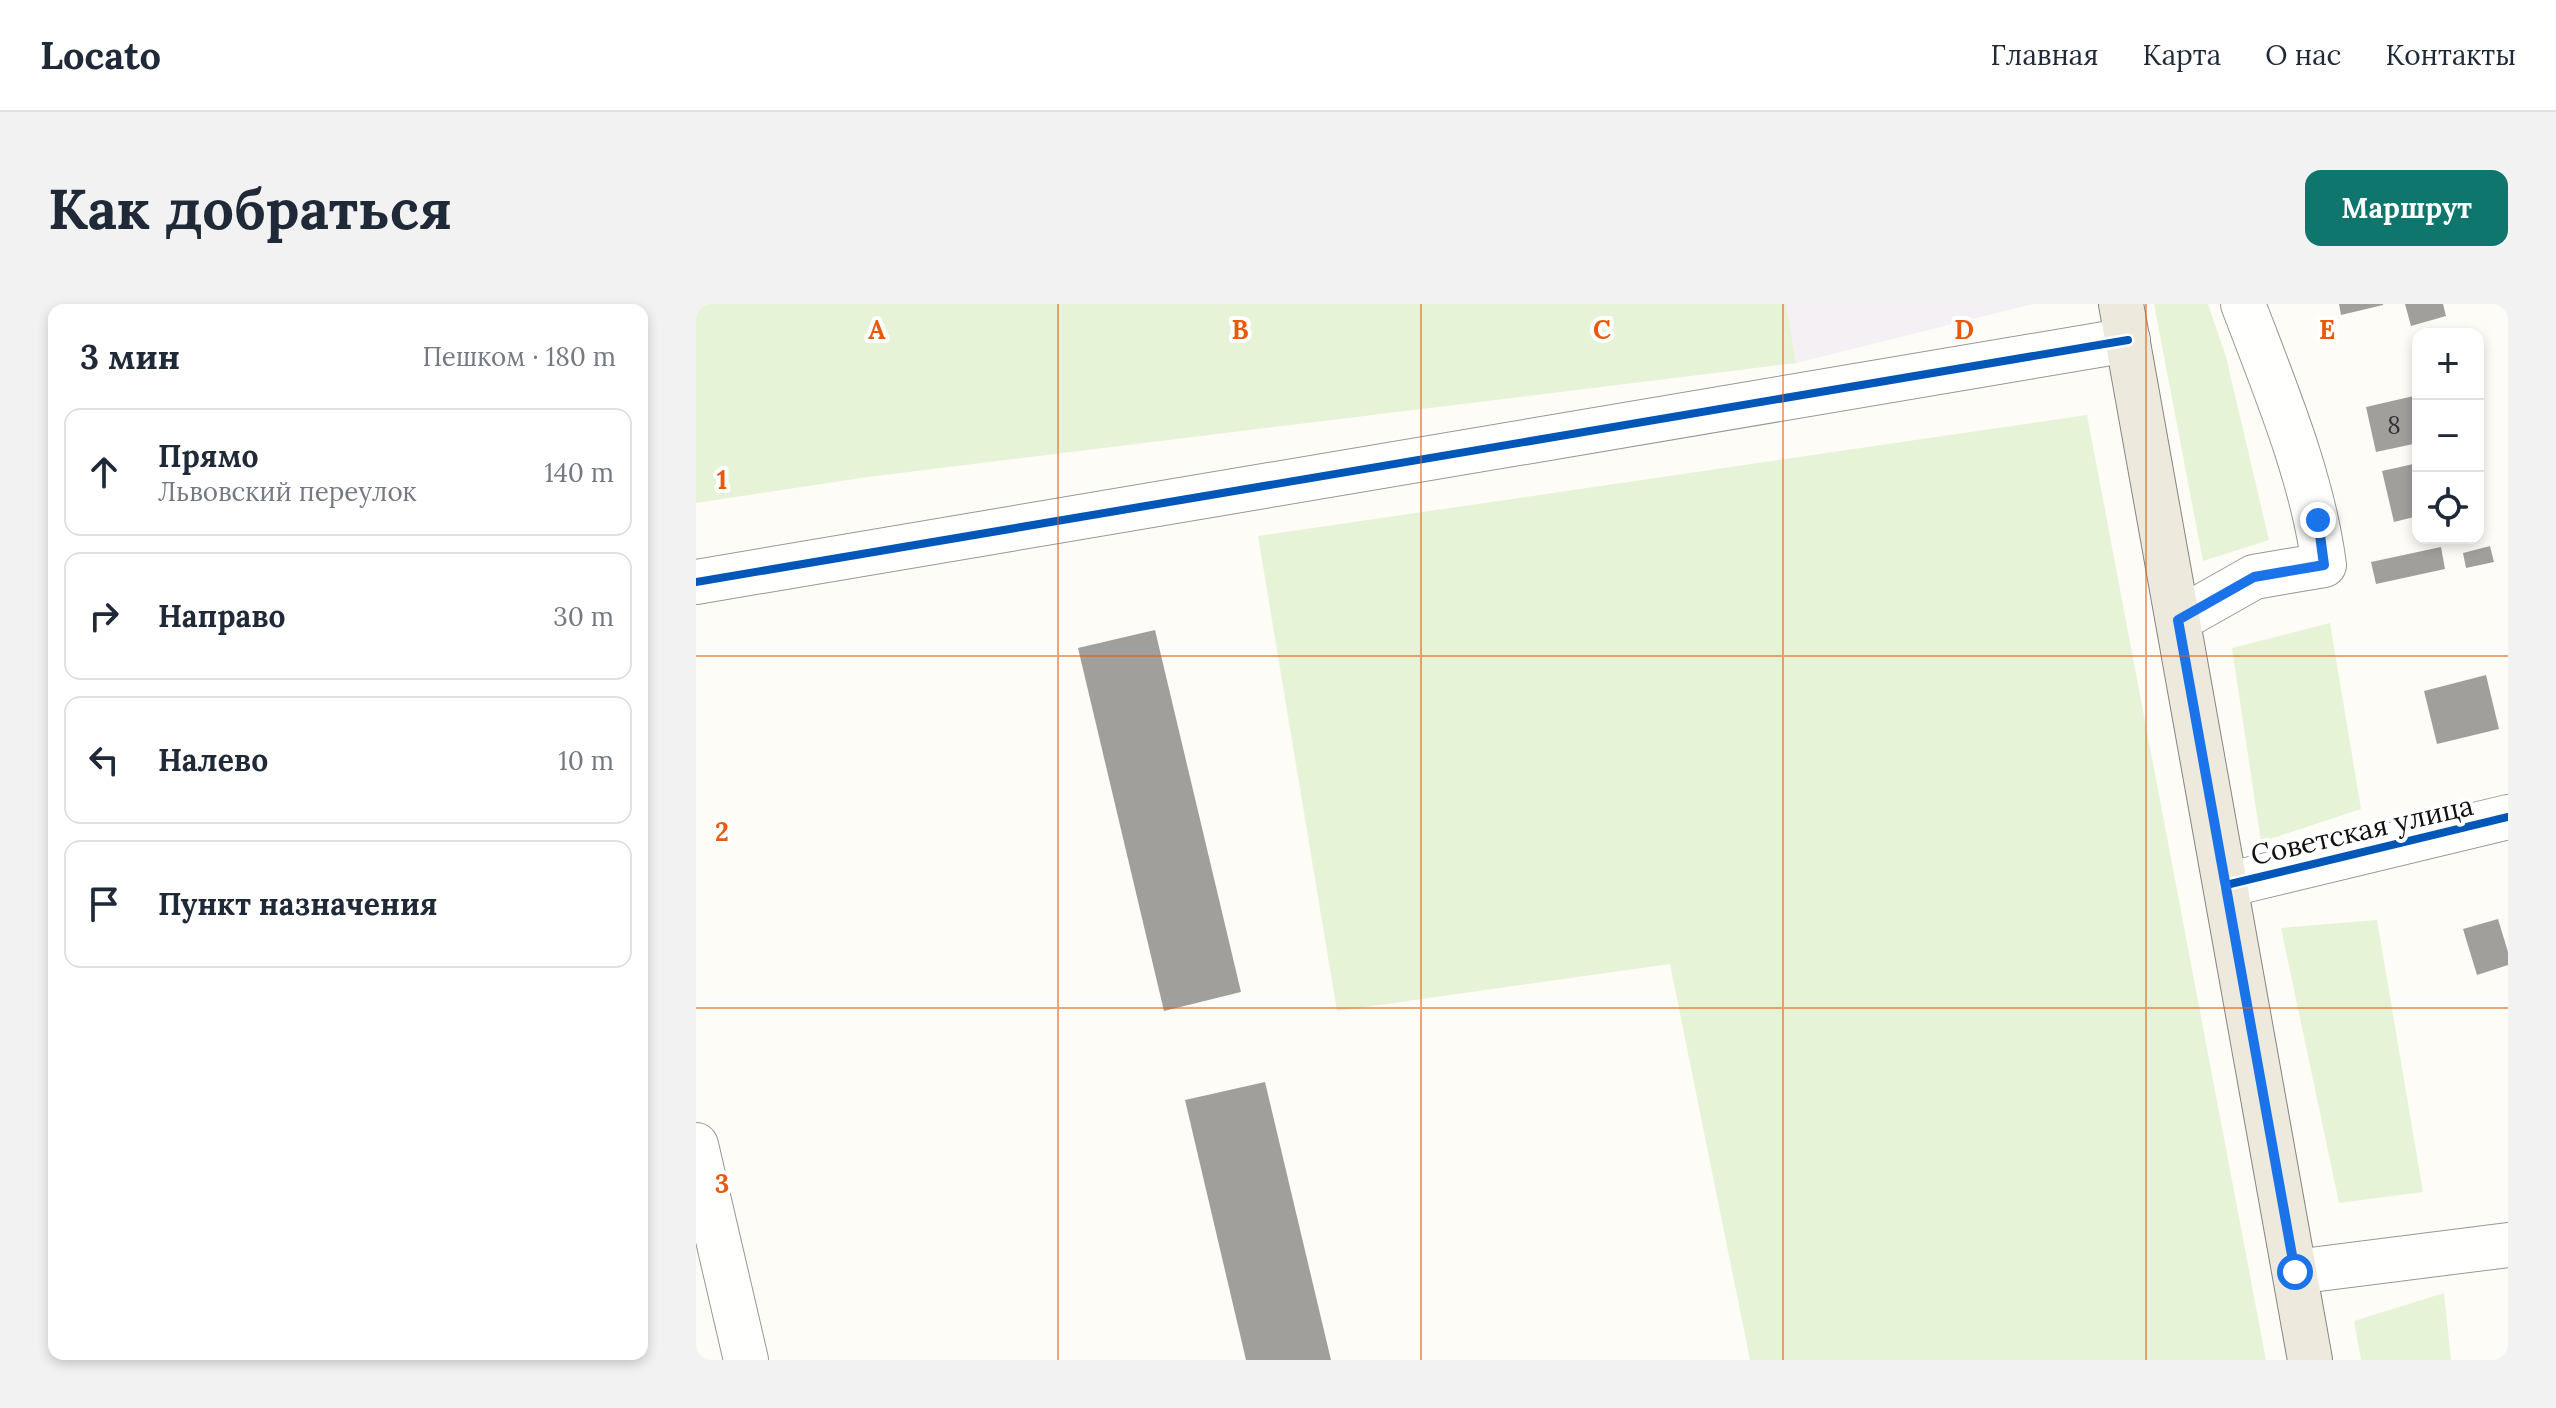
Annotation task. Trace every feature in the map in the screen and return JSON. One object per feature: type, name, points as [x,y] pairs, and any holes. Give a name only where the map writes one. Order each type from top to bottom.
[{"type":"main road","points":[[2124,322],[2310,1360]]},
{"type":"street","points":[[2178,620],[2254,577],[2324,565],[2318,520],[2278,397],[2243,304]]},
{"type":"street","points":[[696,582],[2124,322]]},
{"type":"street","name":"Советская улица","points":[[2226,885],[2508,817]]},
{"type":"street","points":[[696,1145],[746,1360]]},
{"type":"street","points":[[2295,1272],[2508,1245]]},
{"type":"shaded area","points":[[1786,304],[2033,304],[1796,363]]},
{"type":"green space","points":[[696,304],[1786,304],[1796,363],[868,477],[696,503]]},
{"type":"green space","points":[[2154,304],[2208,304],[2226,357],[2269,540],[2203,561]]},
{"type":"green space","points":[[2087,415],[2266,1360],[1750,1360],[1670,964],[1337,1011],[1258,536]]},
{"type":"green space","points":[[2330,623],[2361,809],[2261,842],[2232,648]]},
{"type":"green space","points":[[2377,920],[2423,1192],[2339,1203],[2281,928]]},
{"type":"green space","points":[[2444,1293],[2451,1360],[2361,1360],[2354,1321]]},
{"type":"building","points":[[2339,304],[2383,304],[2383,305],[2341,315]]},
{"type":"building","points":[[2405,304],[2443,304],[2446,316],[2411,326]]},
{"type":"building","points":[[2412,396],[2412,444],[2376,452],[2366,407]]},
{"type":"building","points":[[2412,464],[2412,518],[2394,522],[2382,471]]},
{"type":"building","points":[[2490,546],[2494,562],[2466,568],[2463,553]]},
{"type":"building","points":[[2441,547],[2445,569],[2376,584],[2371,562]]},
{"type":"building","points":[[1155,630],[1241,992],[1164,1011],[1078,648]]},
{"type":"building","points":[[2486,675],[2499,729],[2437,744],[2424,691]]},
{"type":"building","points":[[2498,919],[2508,952],[2508,965],[2477,975],[2463,929]]},
{"type":"building","points":[[1265,1082],[1331,1360],[1246,1360],[1185,1100]]},
{"type":"cycle path","points":[[696,582],[2128,340]]},
{"type":"cycle path","points":[[2226,885],[2508,817]]},
{"type":"route","points":[[2295,1272],[2178,620],[2254,577],[2324,565],[2318,520]]}]
